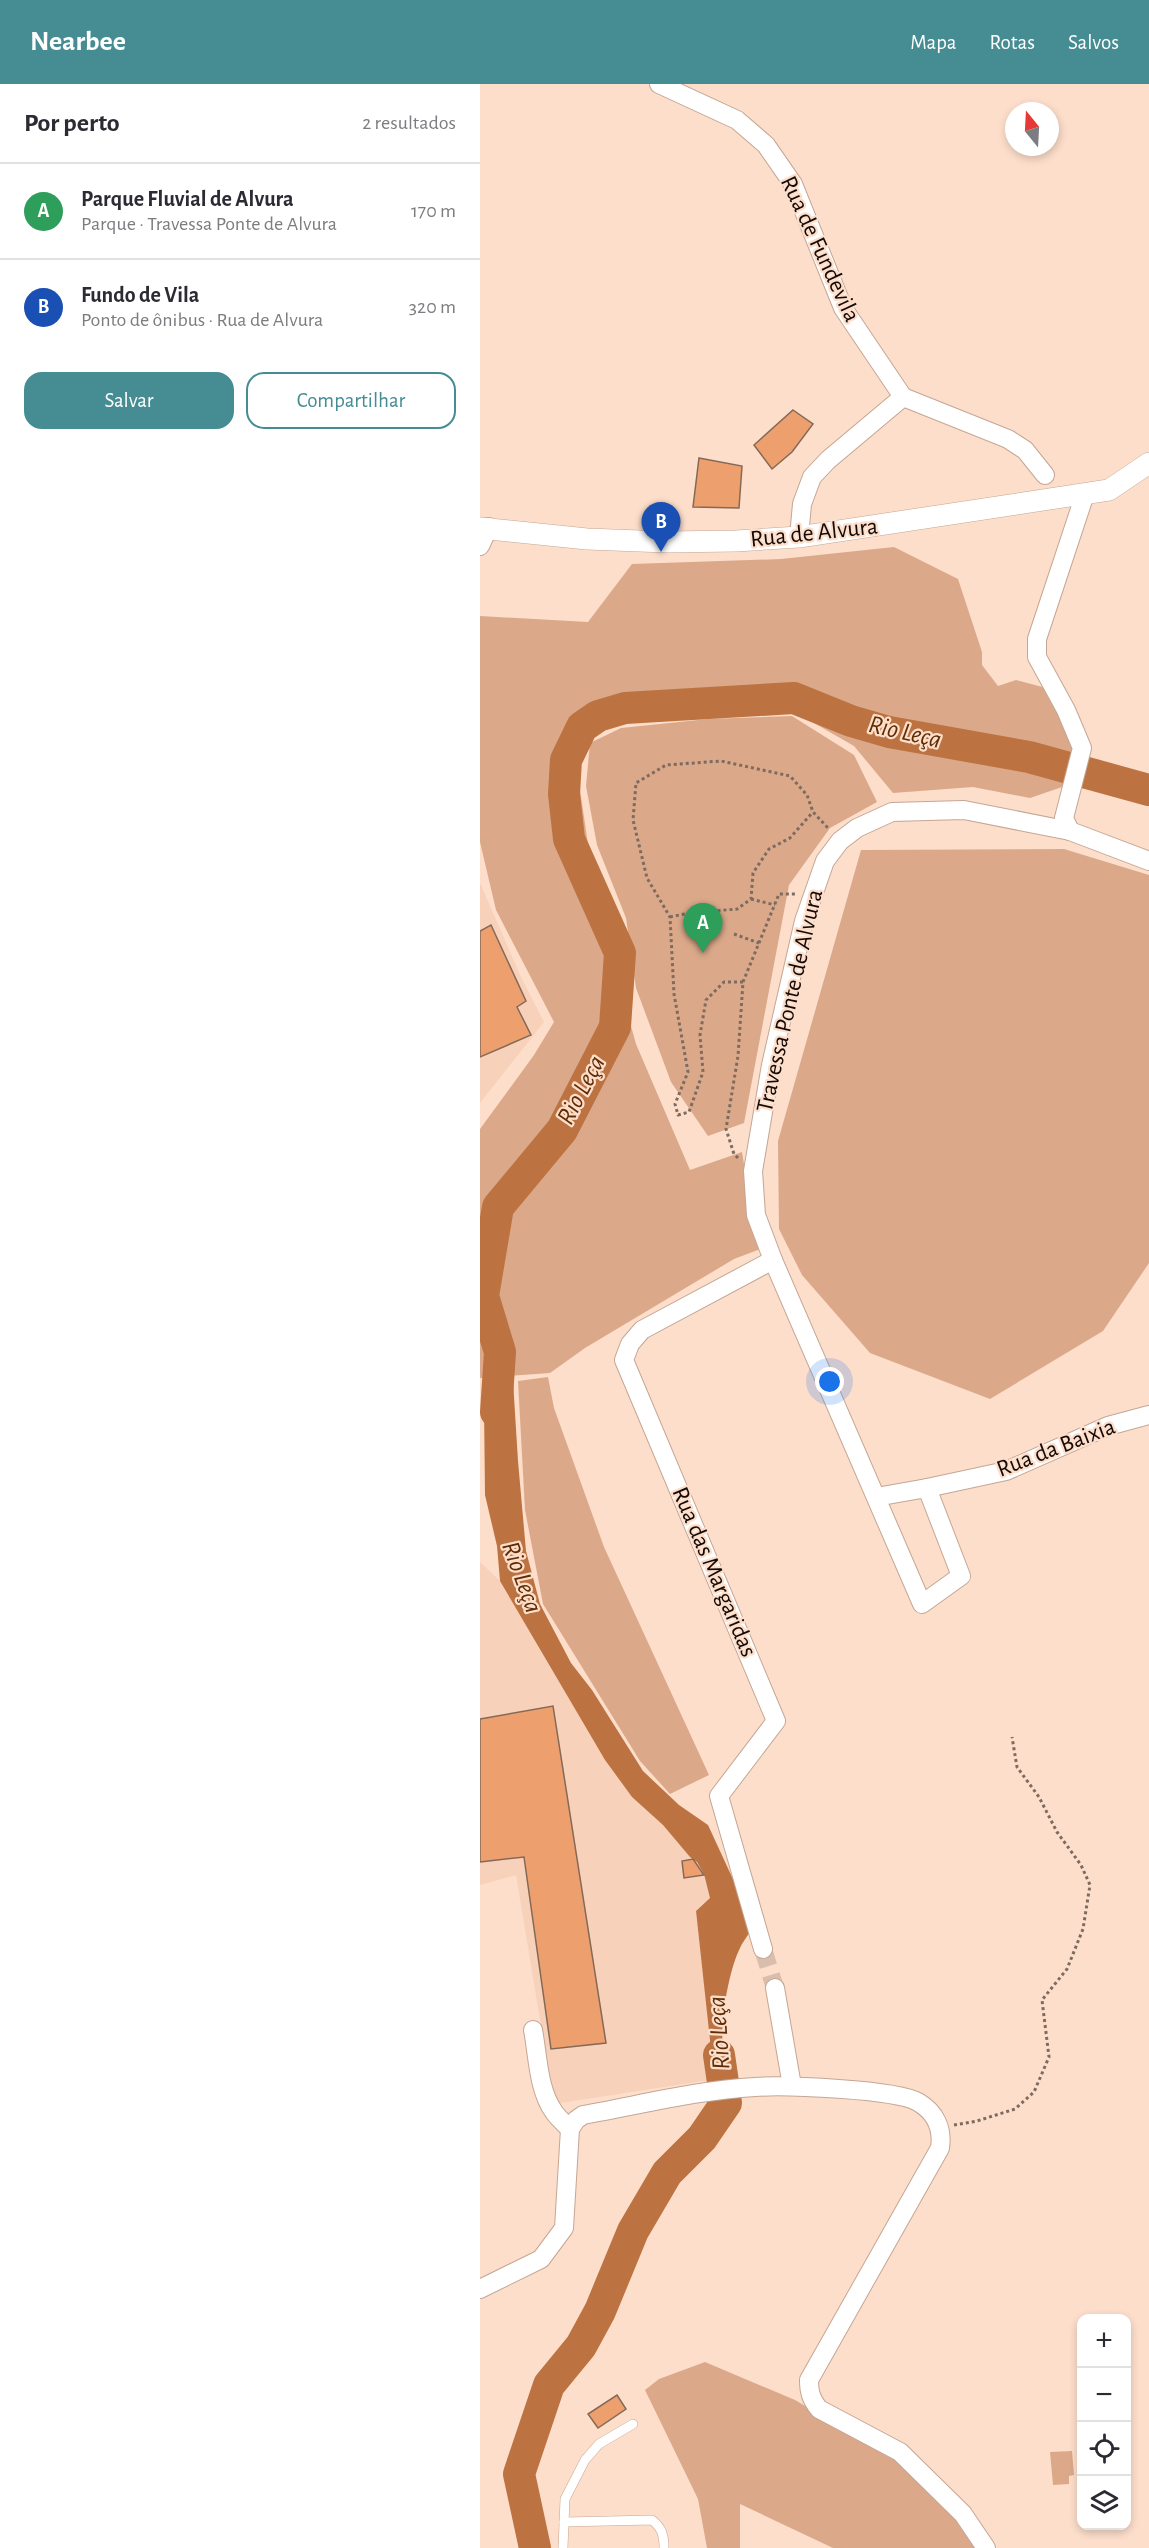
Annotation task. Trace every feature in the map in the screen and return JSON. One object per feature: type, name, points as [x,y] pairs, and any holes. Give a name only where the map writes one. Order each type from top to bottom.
[{"type":"street","name":"Rua de Fundevila","points":[[659,84],[737,120],[766,145],[793,184],[843,308],[903,397]]},
{"type":"street","points":[[799,537],[802,504],[812,477],[903,397],[1008,439],[1025,450],[1045,475]]},
{"type":"street","name":"Rua de Alvura","points":[[482,531],[666,542],[799,537],[1086,495],[1109,490],[1149,463]]},
{"type":"street","points":[[1070,831],[1064,818],[1082,748],[1066,710],[1037,657],[1037,639],[1086,495]]},
{"type":"street","name":"Travessa Ponte de Alvura","points":[[927,1488],[961,1576],[922,1604],[773,1260],[756,1215],[753,1171],[771,1065],[812,894],[825,861],[840,841],[857,828],[892,812],[964,810],[1070,831],[1149,861]]},
{"type":"street","name":"Rua das Margaridas","points":[[763,1949],[719,1796],[777,1720],[624,1360],[630,1344],[642,1330],[773,1260]]},
{"type":"street","name":"Rua da Baixia","points":[[876,1497],[1006,1471],[1108,1426],[1149,1415]]},
{"type":"street","points":[[775,1988],[792,2086]]},
{"type":"street","points":[[534,2030],[542,2080],[547,2096],[553,2111],[570,2129]]},
{"type":"street","points":[[482,2283],[541,2259],[564,2228],[570,2129],[583,2115],[753,2087],[792,2086],[897,2096],[918,2102],[935,2118],[940,2127],[940,2148],[808,2380],[809,2392],[819,2409],[900,2452],[963,2514],[986,2548]]},
{"type":"lane","points":[[563,2548],[565,2499],[585,2460],[599,2444],[633,2424]]},
{"type":"lane","points":[[564,2522],[652,2520],[659,2525],[664,2535],[664,2548]]},
{"type":"path","points":[[743,982],[724,982],[706,1000],[700,1035],[703,1072],[689,1112],[678,1115],[675,1104],[688,1072],[674,994],[670,917],[647,878],[633,820],[636,783],[666,765],[721,761],[790,776],[807,795],[813,812],[840,841]]},
{"type":"path","points":[[751,899],[753,873],[769,849],[790,838],[813,812]]},
{"type":"path","points":[[753,1171],[734,1154],[726,1129],[738,1056],[743,982],[779,894],[812,894]]},
{"type":"path","points":[[670,917],[737,909],[751,899],[775,905]]},
{"type":"path","points":[[734,934],[759,943]]},
{"type":"path","points":[[940,2127],[977,2121],[1015,2109],[1034,2092],[1048,2057],[1042,2000],[1067,1969],[1083,1929],[1090,1885],[1081,1865],[1056,1832],[1039,1797],[1017,1767],[1012,1737]]},
{"type":"shaded area","points":[[894,547],[958,579],[982,652],[982,665],[998,686],[1016,680],[1050,689],[1078,748],[1065,786],[1030,798],[973,787],[893,793],[854,746],[793,711],[629,718],[593,732],[576,763],[588,844],[627,961],[627,1012],[636,1044],[690,1170],[742,1152],[752,1213],[763,1248],[734,1259],[585,1348],[550,1373],[480,1378],[480,1129],[534,1055],[554,1022],[496,910],[480,842],[480,616],[588,622],[632,564],[781,559]]},
{"type":"shaded area","points":[[792,716],[854,755],[877,802],[830,828],[789,885],[744,1123],[708,1136],[671,1082],[636,988],[626,918],[597,845],[586,786],[590,743],[621,728],[708,719]]},
{"type":"shaded area","points":[[1064,849],[1149,875],[1149,1263],[1103,1331],[990,1399],[870,1353],[802,1275],[779,1229],[778,1141],[861,850]]},
{"type":"shaded area","points":[[480,883],[521,977],[544,1022],[480,1103]]},
{"type":"shaded area","points":[[548,1377],[554,1408],[604,1547],[709,1775],[670,1794],[640,1761],[543,1604],[525,1510],[518,1381]]},
{"type":"shaded area","points":[[480,1562],[500,1581],[605,1760],[632,1797],[663,1825],[697,1862],[704,1874],[710,1898],[696,1911],[716,2079],[554,2104],[516,1875],[480,1885]]},
{"type":"shaded area","points":[[705,2362],[795,2400],[908,2467],[955,2519],[975,2548],[833,2548],[740,2504],[740,2548],[707,2548],[698,2499],[645,2390],[659,2379]]},
{"type":"shaded area","points":[[1072,2451],[1074,2475],[1069,2476],[1069,2484],[1053,2485],[1050,2452]]},
{"type":"water","points":[[487,1362],[513,1381],[526,1551],[540,1604],[571,1663],[592,1690],[643,1771],[679,1805],[708,1825],[738,1890],[750,1932],[735,1961],[723,2017],[723,2055],[733,2083],[715,2086],[696,1911],[710,1898],[704,1874],[697,1862],[663,1825],[632,1797],[605,1760],[500,1581],[497,1546],[485,1495],[484,1404]]},
{"type":"building","points":[[793,410],[813,424],[792,452],[772,469],[754,445]]},
{"type":"building","points":[[699,458],[742,466],[739,508],[693,507]]},
{"type":"building","points":[[491,925],[526,1001],[517,1007],[531,1035],[480,1057],[480,931]]},
{"type":"building","points":[[553,1706],[606,2043],[551,2049],[524,1857],[480,1862],[480,1719]]},
{"type":"building","points":[[693,1859],[704,1875],[684,1878],[682,1861]]},
{"type":"building","points":[[617,2395],[626,2409],[598,2428],[588,2414]]},
{"type":"waterway","name":"Rio Leça","points":[[496,1412],[500,1352],[483,1296],[498,1207],[562,1130],[615,1027],[620,953],[569,839],[564,794],[566,760],[582,727],[598,716],[625,708],[794,698],[851,721],[889,732],[1029,757],[1149,790]]},
{"type":"waterway","name":"Rio Leça","points":[[535,2548],[519,2474],[549,2385],[581,2346],[600,2311],[633,2231],[667,2173],[702,2138],[726,2103],[719,2055]]},
{"type":"tunnel","points":[[763,1949],[775,1988]]},
{"type":"place","name":"Fundo de Vila","points":[[661,552]]},
{"type":"place","name":"Parque Fluvial de Alvura","points":[[703,953]]}]
